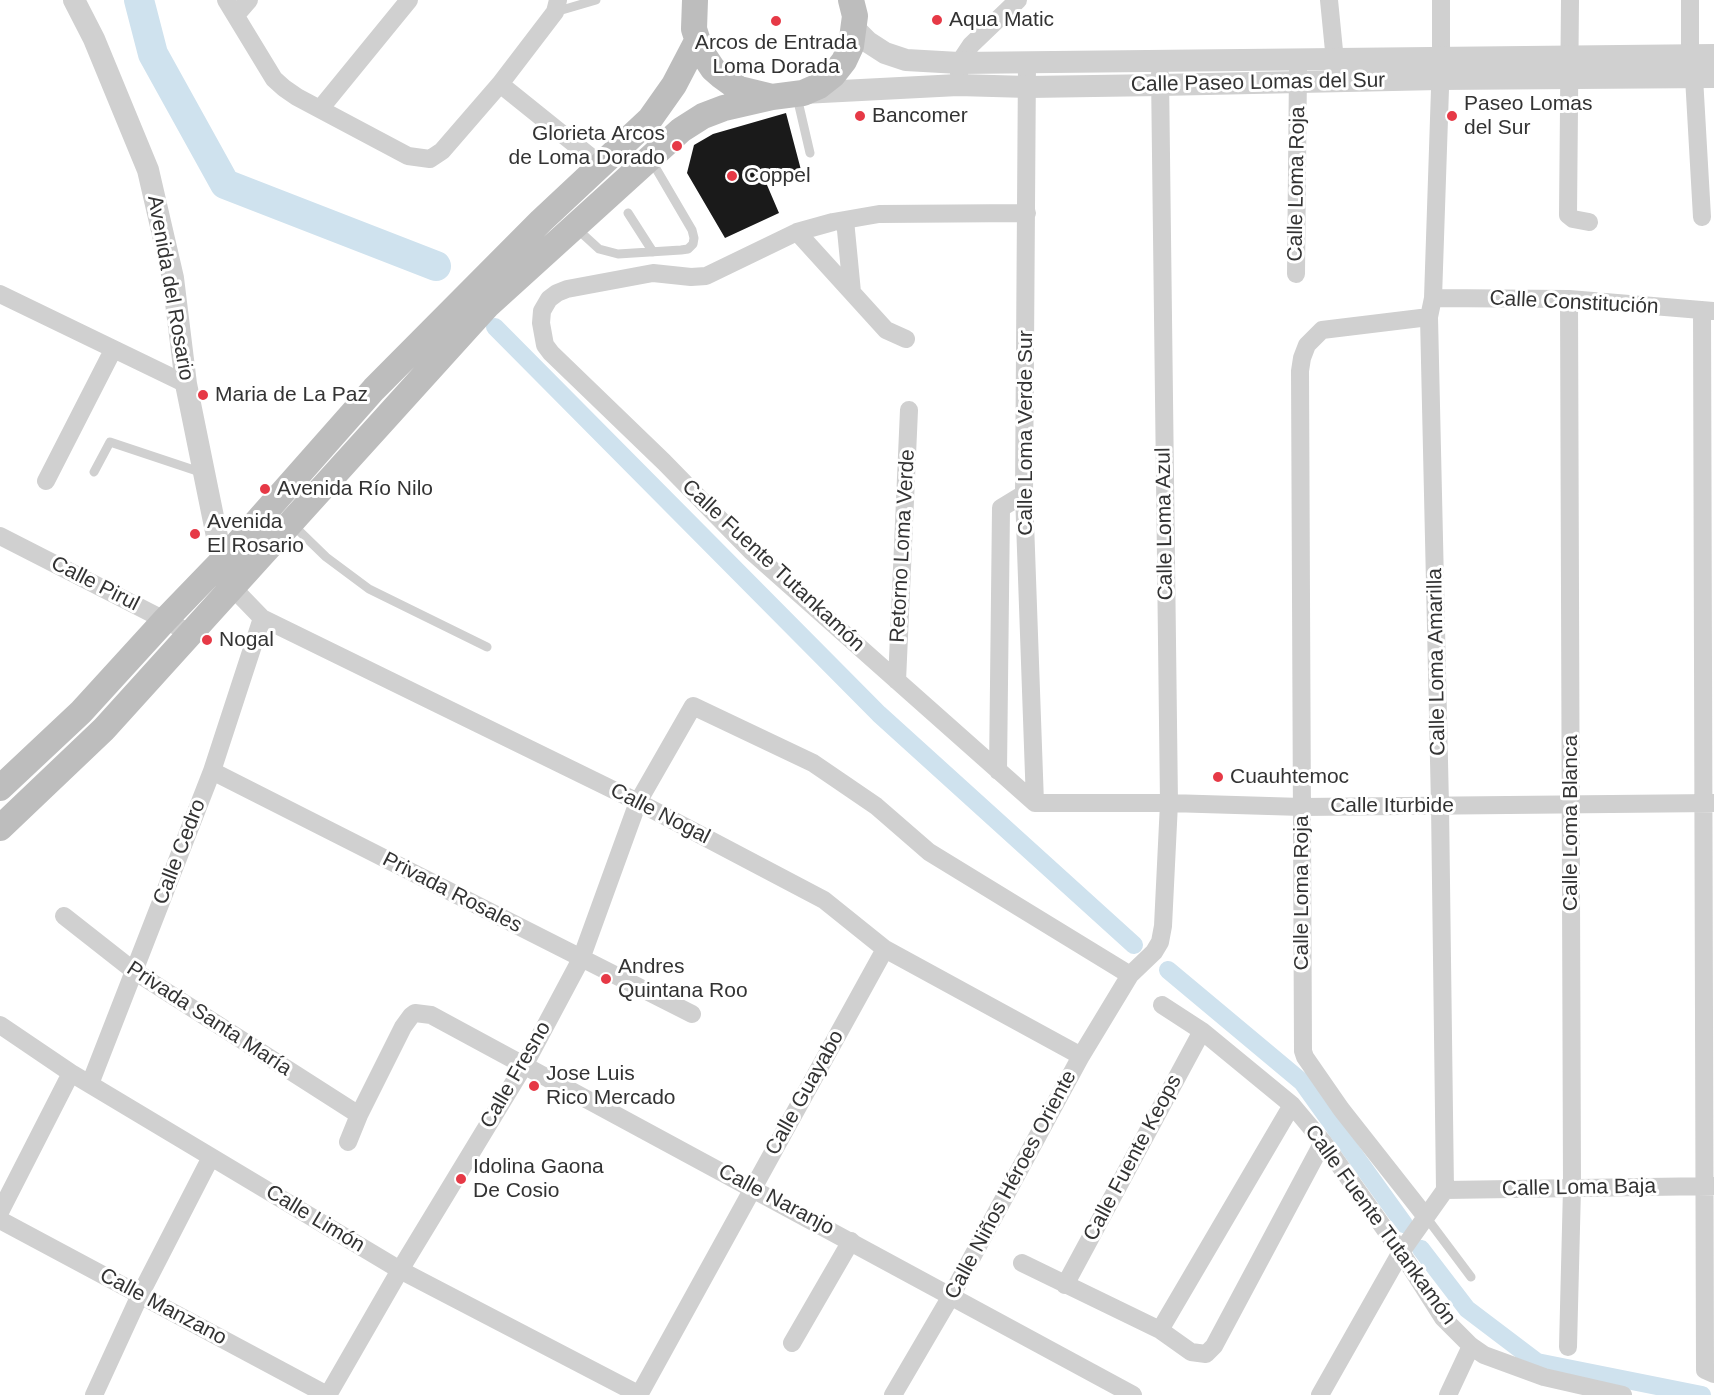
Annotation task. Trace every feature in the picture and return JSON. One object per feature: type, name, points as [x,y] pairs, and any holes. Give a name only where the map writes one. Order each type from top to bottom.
[{"type":"main road","points":[[695,0],[693,17],[697,41],[706,60],[721,76],[750,93],[790,95]]},
{"type":"main road","points":[[0,828],[11,803],[104,729],[488,305],[574,226],[681,130],[703,116],[724,108],[790,95],[819,86],[839,68],[851,46],[855,29],[851,0]]},
{"type":"main road","points":[[0,788],[81,712],[222,561],[374,389],[542,221],[650,119],[663,103],[697,41]]},
{"type":"street","name":"Avenida del Rosario","points":[[74,0],[94,39],[148,171],[173,278],[186,384],[222,561],[232,587]]},
{"type":"street","points":[[249,0],[231,8],[274,79],[297,97],[408,156],[430,159],[442,151],[500,84],[557,6]]},
{"type":"street","points":[[320,109],[409,0]]},
{"type":"street","points":[[959,74],[971,45],[1018,0]]},
{"type":"street","points":[[1329,0],[1336,82]]},
{"type":"street","name":"Calle Loma Amarilla","points":[[1441,0],[1433,298],[1430,317],[1445,1190]]},
{"type":"street","points":[[1570,0],[1568,215],[1573,219],[1589,222]]},
{"type":"street","points":[[1690,0],[1699,70],[1702,218]]},
{"type":"street","name":"Calle Paseo Lomas del Sur","points":[[855,29],[868,42],[885,53],[959,74],[1028,87],[1336,82],[1440,69],[1570,67],[1699,70],[1714,55]]},
{"type":"street","name":"Calle Paseo Lomas del Sur","points":[[790,95],[1028,63],[1297,58],[1335,59],[1440,69]]},
{"type":"street","name":"Calle Loma Roja","points":[[1296,274],[1297,58]]},
{"type":"street","name":"Calle Loma Azul","points":[[1131,975],[1154,952],[1160,942],[1163,926],[1169,802],[1159,62]]},
{"type":"street","name":"Calle Loma Verde Sur","points":[[1028,63],[1024,494],[1035,803]]},
{"type":"street","points":[[500,84],[602,166]]},
{"type":"street","points":[[906,339],[886,330],[797,231],[879,214],[1027,213]]},
{"type":"street","points":[[845,220],[852,292]]},
{"type":"street","name":"Calle Fuente Tutankamón","points":[[797,231],[706,276],[691,277],[653,273],[567,289],[557,293],[542,311],[542,335],[545,345],[751,551],[1035,803]]},
{"type":"street","points":[[0,294],[186,384]]},
{"type":"street","name":"Calle Constitución","points":[[1433,298],[1569,299],[1708,311]]},
{"type":"street","name":"Calle Loma Blanca","points":[[1568,1347],[1572,1188],[1569,299]]},
{"type":"street","points":[[1708,311],[1710,1372]]},
{"type":"street","name":"Calle Loma Roja","points":[[1426,1216],[1341,1109],[1305,1058],[1303,1051],[1300,371],[1307,345],[1322,330],[1430,317]]},
{"type":"street","points":[[46,481],[113,350]]},
{"type":"street","name":"Retorno Loma Verde","points":[[897,681],[909,410]]},
{"type":"street","points":[[998,771],[1001,508],[1024,494]]},
{"type":"street","name":"Calle Pirul","points":[[0,536],[190,633]]},
{"type":"street","name":"Calle Nogal","points":[[232,587],[262,618],[638,802],[824,900],[885,949],[1081,1056]]},
{"type":"street","name":"Calle Cedro","points":[[90,1084],[212,771],[262,618]]},
{"type":"street","name":"Calle Fresno","points":[[327,1395],[525,1064],[581,959],[638,802],[693,706],[813,763],[876,806],[929,852],[1131,975]]},
{"type":"street","name":"Privada Rosales","points":[[212,771],[692,1014]]},
{"type":"street","name":"Calle Iturbide","points":[[1035,803],[1169,802],[1302,807],[1709,803]]},
{"type":"street","name":"Privada Santa María","points":[[64,916],[134,972],[359,1115]]},
{"type":"street","name":"Calle Guayabo","points":[[639,1395],[885,949]]},
{"type":"street","name":"Calle Niños Héroes Oriente","points":[[892,1395],[951,1296],[1081,1056],[1131,975]]},
{"type":"street","name":"Calle Fuente Tutankamón","points":[[1162,1005],[1202,1031],[1292,1105],[1323,1142],[1401,1252],[1443,1318],[1471,1346],[1517,1368],[1575,1390],[1623,1395]]},
{"type":"street","name":"Calle Naranjo","points":[[359,1115],[403,1027],[416,1013],[431,1015],[851,1241],[1124,1393]]},
{"type":"street","name":"Calle Limón","points":[[0,1025],[71,1073],[400,1270],[639,1395]]},
{"type":"street","name":"Calle Fuente Keops","points":[[1065,1285],[1202,1031]]},
{"type":"street","points":[[0,1212],[71,1073]]},
{"type":"street","points":[[1160,1330],[1292,1105]]},
{"type":"street","points":[[348,1142],[359,1115]]},
{"type":"street","points":[[1022,1263],[1160,1330],[1191,1352],[1206,1354],[1214,1346],[1323,1142]]},
{"type":"street","points":[[94,1395],[140,1295],[211,1157]]},
{"type":"street","name":"Calle Loma Baja","points":[[1445,1190],[1709,1186]]},
{"type":"street","points":[[1320,1395],[1401,1252],[1445,1190]]},
{"type":"street","name":"Calle Manzano","points":[[0,1220],[327,1395]]},
{"type":"street","points":[[792,1343],[851,1241]]},
{"type":"street","points":[[1448,1395],[1471,1346]]},
{"type":"lane","points":[[557,6],[596,0]]},
{"type":"lane","points":[[790,95],[810,153]]},
{"type":"lane","points":[[574,226],[591,243],[607,252],[618,254],[688,249],[693,244],[692,230],[650,158]]},
{"type":"lane","points":[[628,213],[653,252]]},
{"type":"lane","points":[[94,472],[110,442],[204,473]]},
{"type":"lane","points":[[290,522],[326,556],[369,589],[488,647]]},
{"type":"lane","name":"Calle Loma Roja","points":[[1426,1216],[1471,1277]]},
{"type":"building","name":"Coppel","points":[[786,113],[801,170],[764,178],[779,213],[725,238],[687,173],[694,145],[713,134]]},
{"type":"waterway","points":[[139,0],[153,54],[225,184],[436,266]]},
{"type":"waterway","points":[[495,327],[879,714],[1134,945]]},
{"type":"waterway","points":[[1168,970],[1302,1082],[1404,1224]]},
{"type":"waterway","points":[[1421,1249],[1467,1309],[1537,1362],[1702,1395]]},
{"type":"place","name":"Aqua Matic","points":[[937,20]]},
{"type":"place","name":"Arcos de Entrada Loma Dorada","points":[[776,21]]},
{"type":"place","name":"Bancomer","points":[[860,116]]},
{"type":"place","name":"Paseo Lomas del Sur","points":[[1452,116]]},
{"type":"place","name":"Glorieta Arcos de Loma Dorado","points":[[677,146]]},
{"type":"place","name":"Coppel","points":[[732,176]]},
{"type":"place","name":"Maria de La Paz","points":[[203,395]]},
{"type":"place","name":"Avenida Río Nilo","points":[[265,489]]},
{"type":"place","name":"Avenida El Rosario","points":[[195,534]]},
{"type":"place","name":"Nogal","points":[[207,640]]},
{"type":"place","name":"Cuauhtemoc","points":[[1218,777]]},
{"type":"place","name":"Andres Quintana Roo","points":[[606,979]]},
{"type":"place","name":"Jose Luis Rico Mercado","points":[[534,1086]]},
{"type":"place","name":"Idolina Gaona De Cosio","points":[[461,1179]]}]
